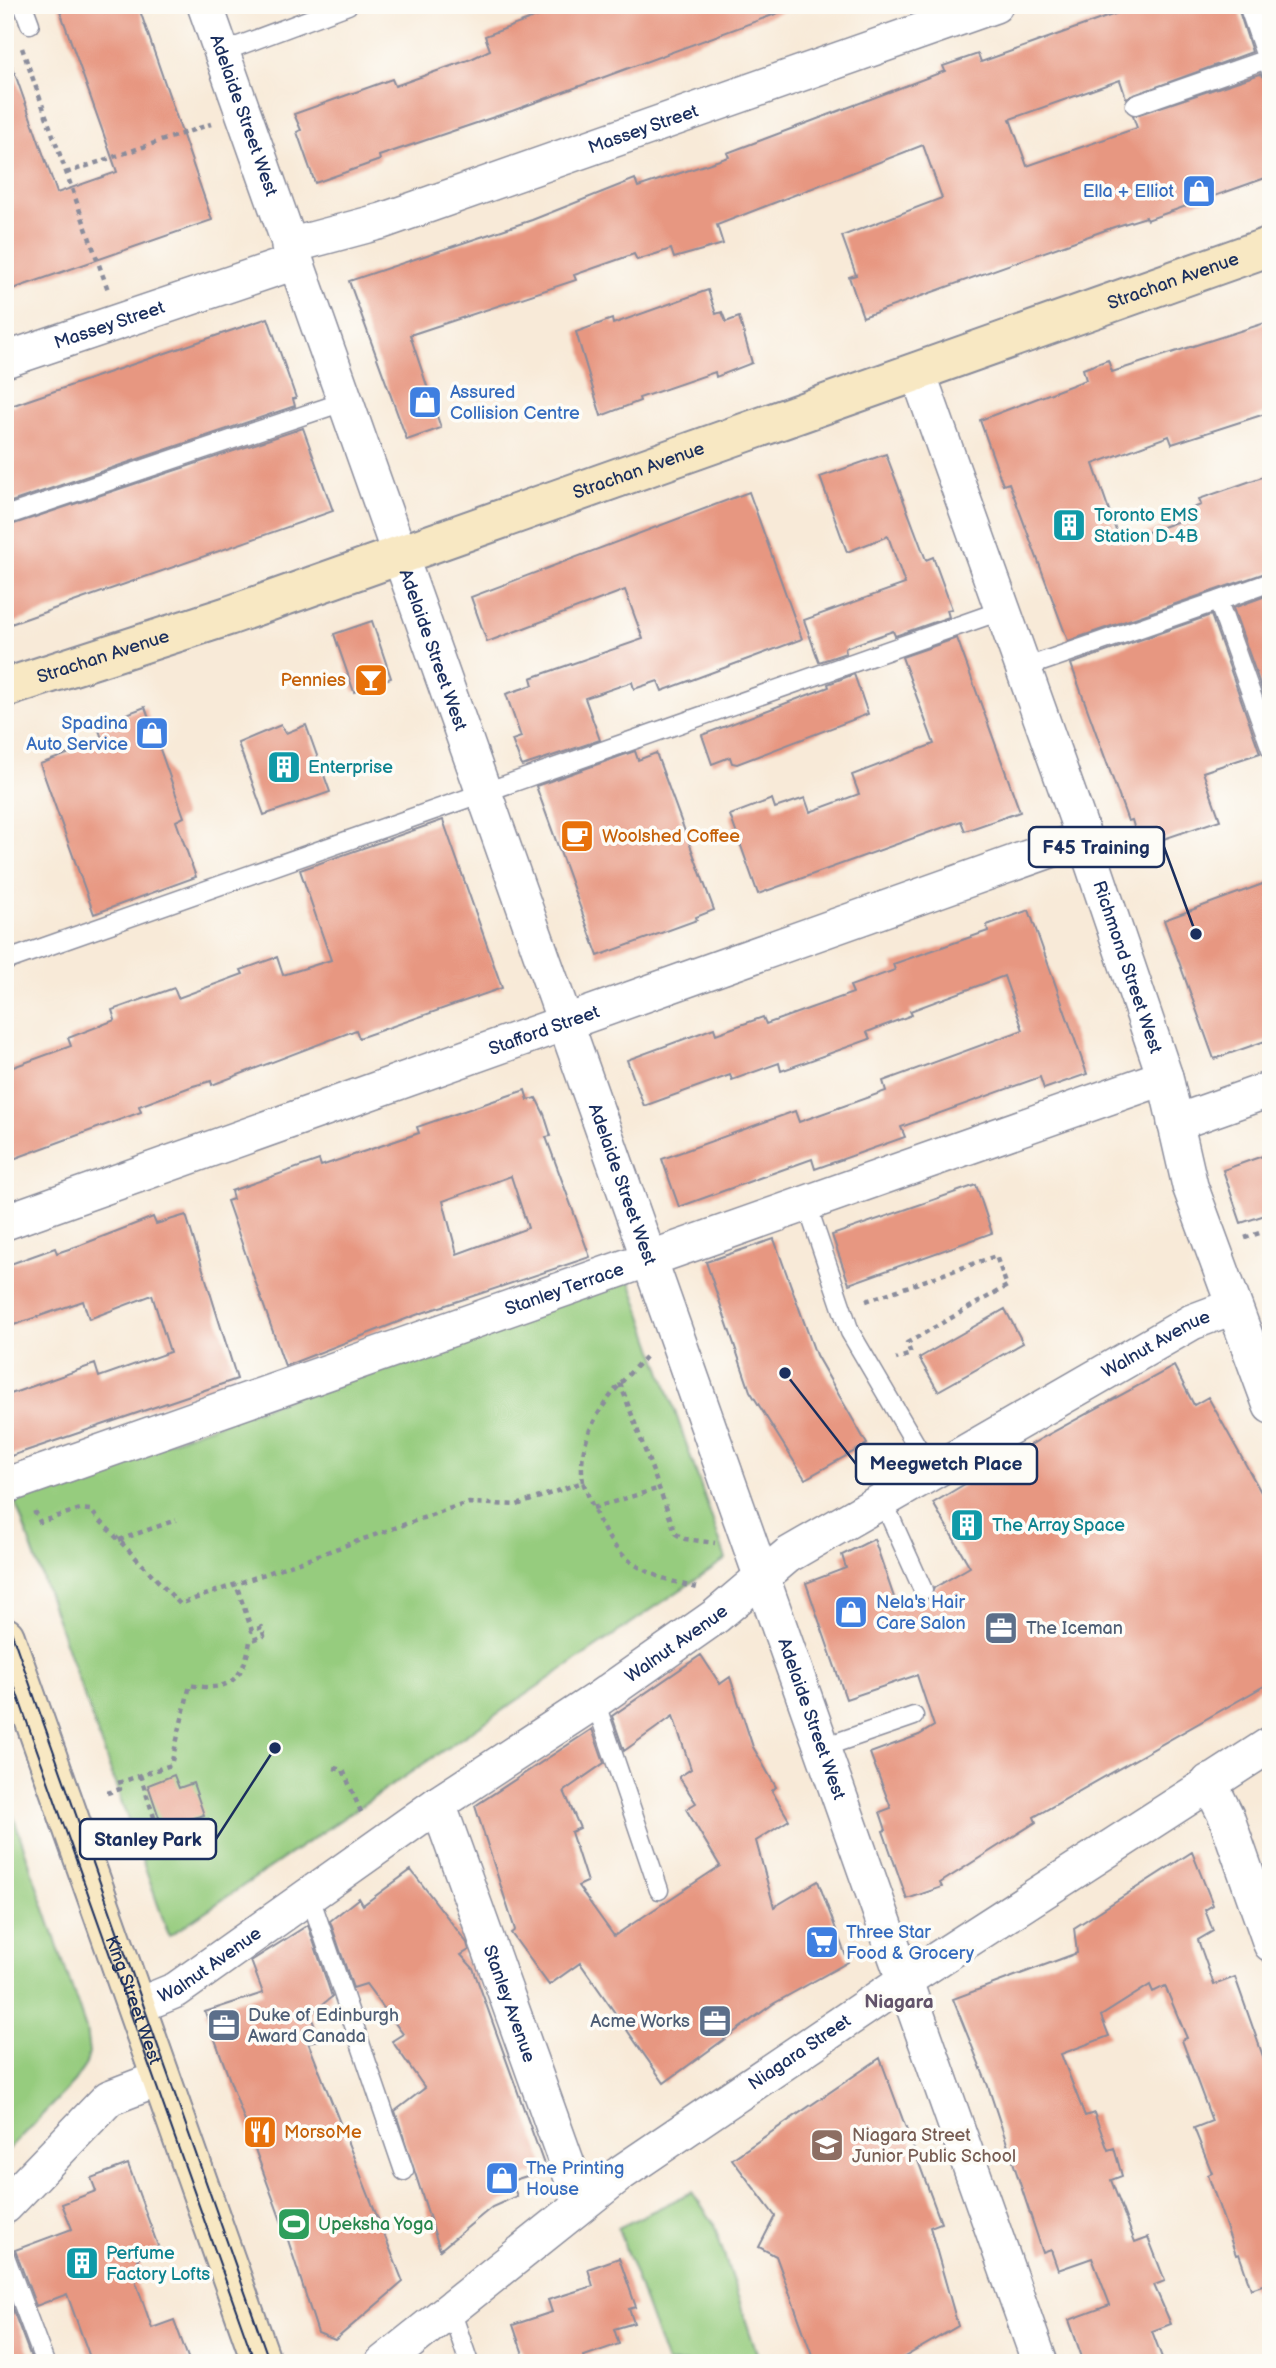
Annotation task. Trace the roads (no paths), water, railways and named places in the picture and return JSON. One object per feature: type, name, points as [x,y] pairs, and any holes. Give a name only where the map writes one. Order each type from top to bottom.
[{"type":"street","name":"Adelaide Street West","points":[[205,5],[486,792],[760,1579],[1040,2363]]},
{"type":"street","name":"Massey Street","points":[[5,360],[382,221],[995,5]]},
{"type":"street","name":"Strachan Avenue","points":[[5,688],[228,616],[1271,246]]},
{"type":"street","name":"Richmond Street West","points":[[918,373],[1084,838],[1165,1077],[1190,1186],[1232,1307],[1271,1406]]},
{"type":"street","name":"Stafford Street","points":[[5,1222],[1084,838]]},
{"type":"street","name":"Stanley Terrace","points":[[5,1486],[1165,1077]]},
{"type":"street","points":[[1175,1123],[1271,1089]]},
{"type":"street","name":"Walnut Avenue","points":[[135,2007],[176,1990],[438,1804],[595,1701],[716,1616],[788,1555],[1192,1322],[1232,1307]]},
{"type":"street","name":"King Street West","points":[[5,1637],[262,2363]]},
{"type":"street","name":"Niagara Street","points":[[383,2363],[581,2203],[904,1981],[1271,1744]]},
{"type":"street","points":[[1209,1782],[1226,1816],[1271,1944]]},
{"type":"street","name":"Stanley Avenue","points":[[438,1804],[581,2203]]},
{"type":"street","points":[[5,2206],[109,2098],[161,2078]]},
{"type":"lane","points":[[23,5],[24,31]]},
{"type":"lane","points":[[222,52],[348,5]]},
{"type":"lane","points":[[1135,105],[1269,65],[1248,5]]},
{"type":"lane","points":[[5,516],[346,401]]},
{"type":"lane","points":[[1024,668],[1271,582]]},
{"type":"lane","points":[[1218,601],[1271,749]]},
{"type":"lane","points":[[5,961],[1003,610]]},
{"type":"lane","points":[[806,1202],[850,1332],[932,1472]]},
{"type":"lane","points":[[883,1501],[923,1590]]},
{"type":"lane","points":[[595,1701],[659,1890]]},
{"type":"lane","points":[[821,1748],[914,1716]]},
{"type":"lane","points":[[309,1894],[404,2171]]},
{"type":"lane","points":[[5,2256],[45,2363]]},
{"type":"lane","points":[[451,2310],[469,2363]]},
{"type":"tram line","points":[[5,1614],[270,2363]]},
{"type":"tram line","points":[[5,1660],[255,2363]]},
{"type":"place","name":"Ella + Elliot","points":[[1199,191]]},
{"type":"place","name":"Assured Collision Centre","points":[[425,402]]},
{"type":"place","name":"Toronto EMS Station D-4B","points":[[1069,525]]},
{"type":"place","name":"Pennies","points":[[371,680]]},
{"type":"place","name":"Spadina Auto Service","points":[[152,733]]},
{"type":"place","name":"Enterprise","points":[[284,767]]},
{"type":"place","name":"Woolshed Coffee","points":[[577,836]]},
{"type":"place","name":"F45 Training","points":[[1196,934]]},
{"type":"place","name":"Meegwetch Place","points":[[785,1373]]},
{"type":"place","name":"The Array Space","points":[[967,1525]]},
{"type":"place","name":"Nela's Hair Care Salon","points":[[851,1612]]},
{"type":"place","name":"The Iceman","points":[[1001,1628]]},
{"type":"place","name":"Stanley Park","points":[[275,1748]]},
{"type":"place","name":"Three Star Food & Grocery","points":[[822,1942]]},
{"type":"place","name":"Acme Works","points":[[715,2021]]},
{"type":"place","name":"Duke of Edinburgh Award Canada","points":[[224,2025]]},
{"type":"place","name":"MorsoMe","points":[[260,2132]]},
{"type":"place","name":"Niagara Street Junior Public School","points":[[827,2145]]},
{"type":"place","name":"The Printing House","points":[[502,2178]]},
{"type":"place","name":"Upeksha Yoga","points":[[294,2224]]},
{"type":"place","name":"Perfume Factory Lofts","points":[[82,2263]]},
{"type":"district","name":"Niagara","points":[[899,2001]]}]
